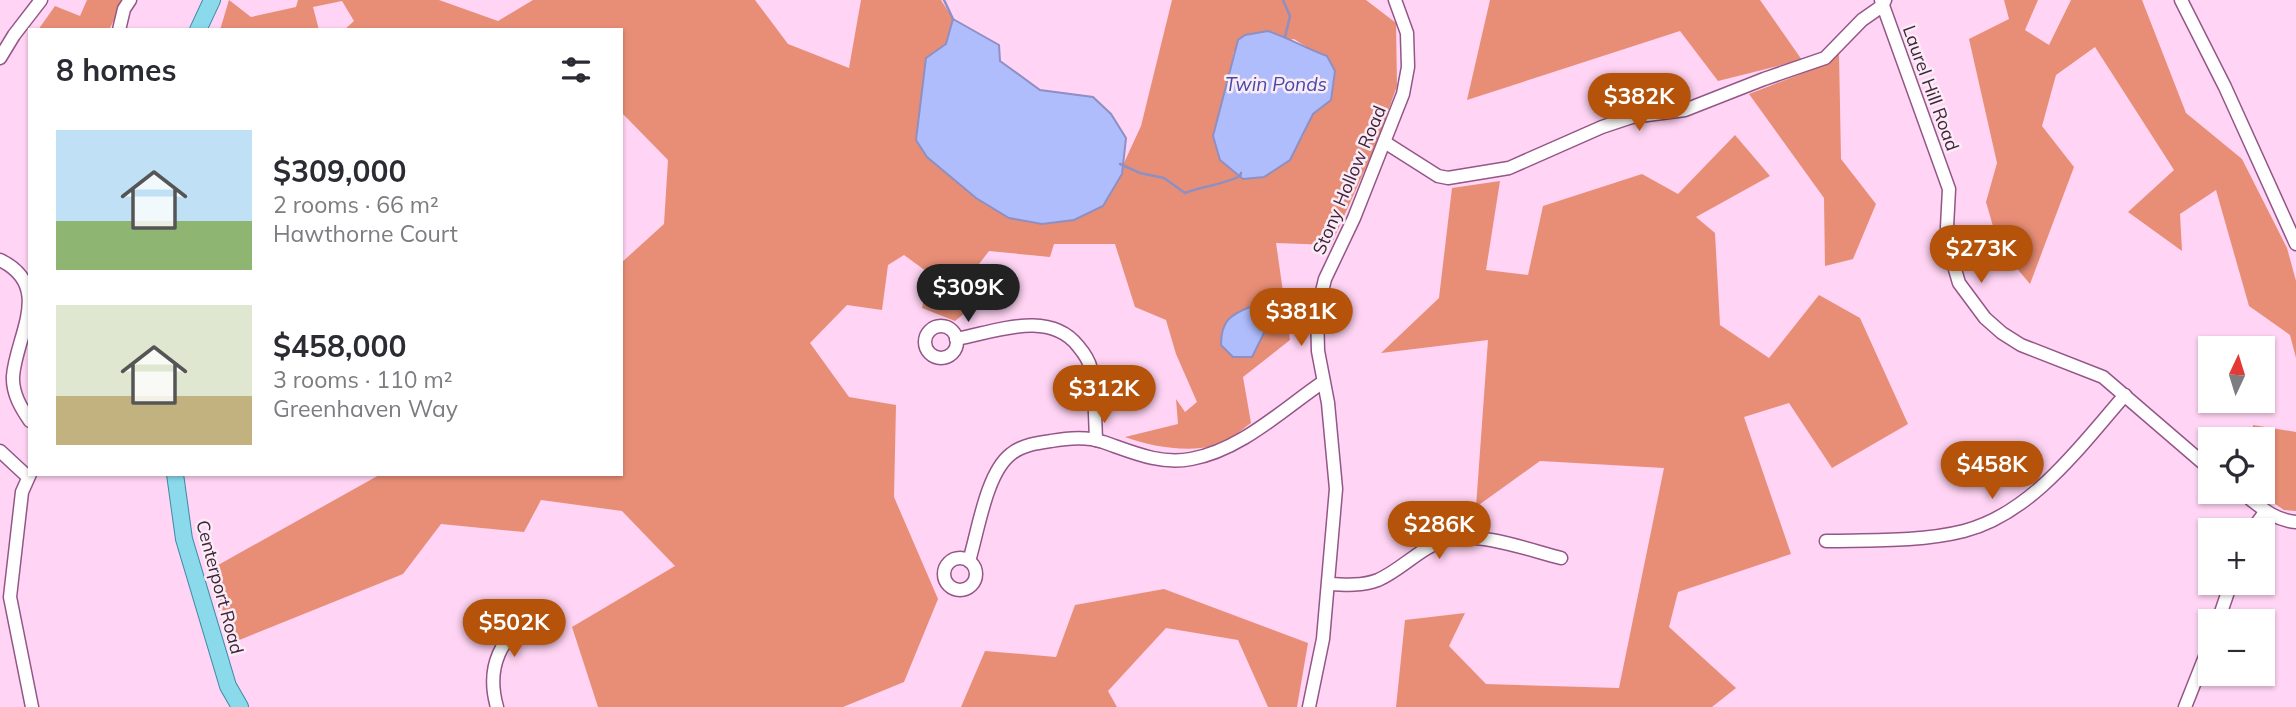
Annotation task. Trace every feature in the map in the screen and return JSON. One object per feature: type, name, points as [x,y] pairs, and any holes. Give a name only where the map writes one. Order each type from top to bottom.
[{"type":"main road","points":[[199,28],[212,0]]},
{"type":"main road","name":"Centerport Road","points":[[175,476],[184,539],[228,686],[240,707]]},
{"type":"street","points":[[0,58],[13,35],[41,0]]},
{"type":"street","points":[[119,28],[124,9],[130,0]]},
{"type":"street","name":"Stony Hollow Road","points":[[1309,707],[1323,639],[1336,489],[1331,422],[1323,382],[1317,312],[1325,279],[1386,143],[1403,94],[1408,67],[1407,33],[1395,0]]},
{"type":"street","points":[[2181,0],[2225,87],[2296,244]]},
{"type":"street","name":"Laurel Hill Road","points":[[1386,143],[1443,177],[1454,178],[1509,168],[1602,127],[1632,117],[1685,110],[1825,58],[1883,2],[1949,189],[1949,248],[1959,283],[1985,318],[2011,339],[2103,377],[2198,459]]},
{"type":"street","points":[[0,260],[12,266],[23,281],[28,295]]},
{"type":"street","points":[[28,318],[13,378],[15,393],[28,417]]},
{"type":"street","points":[[957,339],[1035,324],[1050,326],[1066,333],[1086,355],[1090,369],[1097,440]]},
{"type":"street","points":[[969,561],[992,480],[1000,465],[1026,445],[1054,440],[1097,440],[1151,458],[1190,460],[1230,446],[1323,382]]},
{"type":"street","points":[[1826,541],[1937,536],[1965,531],[1987,523],[2043,485],[2125,395]]},
{"type":"street","points":[[0,451],[28,475]]},
{"type":"street","points":[[29,476],[22,492],[5,598],[32,707]]},
{"type":"street","points":[[2255,504],[2264,512],[2296,522]]},
{"type":"street","points":[[2260,518],[2264,512]]},
{"type":"street","points":[[1329,584],[1355,586],[1378,580],[1415,554],[1450,539],[1483,539],[1561,558]]},
{"type":"street","points":[[497,707],[492,676],[497,655],[514,628],[533,612]]},
{"type":"street","points":[[2185,707],[2198,674]]},
{"type":"shaded area","points":[[87,0],[124,0],[110,28],[39,28],[55,6],[80,16]]},
{"type":"shaded area","points":[[229,0],[251,17],[296,7],[298,0],[439,0],[498,21],[533,0],[755,0],[788,44],[849,68],[861,0],[941,0],[953,19],[946,44],[927,157],[976,198],[1103,206],[1122,174],[1123,165],[1141,126],[1172,0],[1366,0],[1396,23],[1397,86],[1376,145],[1331,245],[1276,243],[1290,340],[1243,377],[1251,423],[1218,445],[1195,449],[1147,444],[1125,437],[1178,424],[1176,399],[1185,412],[1197,402],[1176,354],[1166,320],[1135,307],[1115,244],[1054,244],[1050,257],[989,251],[976,268],[981,300],[955,321],[922,308],[930,274],[904,255],[888,265],[882,310],[847,305],[810,343],[849,397],[896,405],[894,497],[938,599],[904,682],[843,707],[598,707],[572,627],[675,566],[622,511],[541,500],[524,532],[441,524],[403,574],[232,643],[211,569],[377,476],[623,476],[623,261],[664,224],[668,160],[623,114],[623,28],[346,28],[354,21],[342,1],[313,7],[318,28],[221,28]],"holes":[[[1294,39],[1327,56],[1331,100],[1313,114],[1302,138],[1243,179],[1220,160],[1222,109],[1234,51]]]},
{"type":"shaded area","points":[[1490,0],[1760,0],[1802,60],[1718,81],[1680,31],[1467,100]]},
{"type":"shaded area","points":[[2004,0],[2038,0],[2025,30],[2049,45],[2071,0],[2142,0],[2186,113],[2242,159],[2287,248],[2296,281],[2296,358],[2290,335],[2249,306],[2216,190],[2180,214],[2182,251],[2128,212],[2174,170],[2095,47],[2056,75],[2042,126],[2074,167],[2030,284],[1999,247],[1986,202],[1997,163],[1969,39],[2009,19]]},
{"type":"shaded area","points":[[1839,53],[1841,159],[1876,204],[1853,259],[1825,266],[1824,198],[1749,94],[1827,64]]},
{"type":"shaded area","points":[[1735,135],[1770,176],[1696,217],[1715,233],[1720,325],[1769,358],[1819,295],[1860,318],[1908,424],[1832,468],[1789,403],[1744,417],[1791,554],[1678,592],[1669,627],[1736,688],[1712,707],[1396,707],[1405,620],[1465,613],[1449,646],[1486,684],[1619,688],[1664,468],[1540,461],[1476,507],[1488,340],[1381,353],[1439,298],[1452,188],[1500,181],[1486,270],[1528,275],[1543,206],[1642,174],[1678,194]]},
{"type":"shaded area","points":[[2275,429],[2296,432],[2296,511],[2284,510],[2275,504]]},
{"type":"shaded area","points":[[1164,589],[1308,643],[1297,707],[1268,707],[1238,640],[1166,628],[1108,691],[1117,707],[961,707],[985,651],[1056,657],[1075,605]]},
{"type":"water","points":[[953,19],[999,45],[1000,61],[1040,90],[1093,97],[1111,114],[1126,138],[1122,174],[1103,206],[1074,220],[1042,224],[1009,218],[976,198],[927,157],[916,140],[926,58],[946,44]]},
{"type":"water","name":"Twin Ponds","points":[[1268,31],[1327,56],[1335,71],[1331,100],[1313,114],[1290,160],[1264,177],[1243,179],[1220,160],[1213,136],[1238,40],[1245,35]]},
{"type":"water","points":[[1250,307],[1259,311],[1267,327],[1252,357],[1233,357],[1221,345],[1223,330],[1232,316]]},
{"type":"waterway","points":[[944,0],[953,19]]},
{"type":"waterway","points":[[1283,0],[1290,16],[1285,37]]},
{"type":"waterway","points":[[1120,164],[1140,173],[1164,178],[1185,193],[1226,181],[1240,176],[1241,173]]}]
